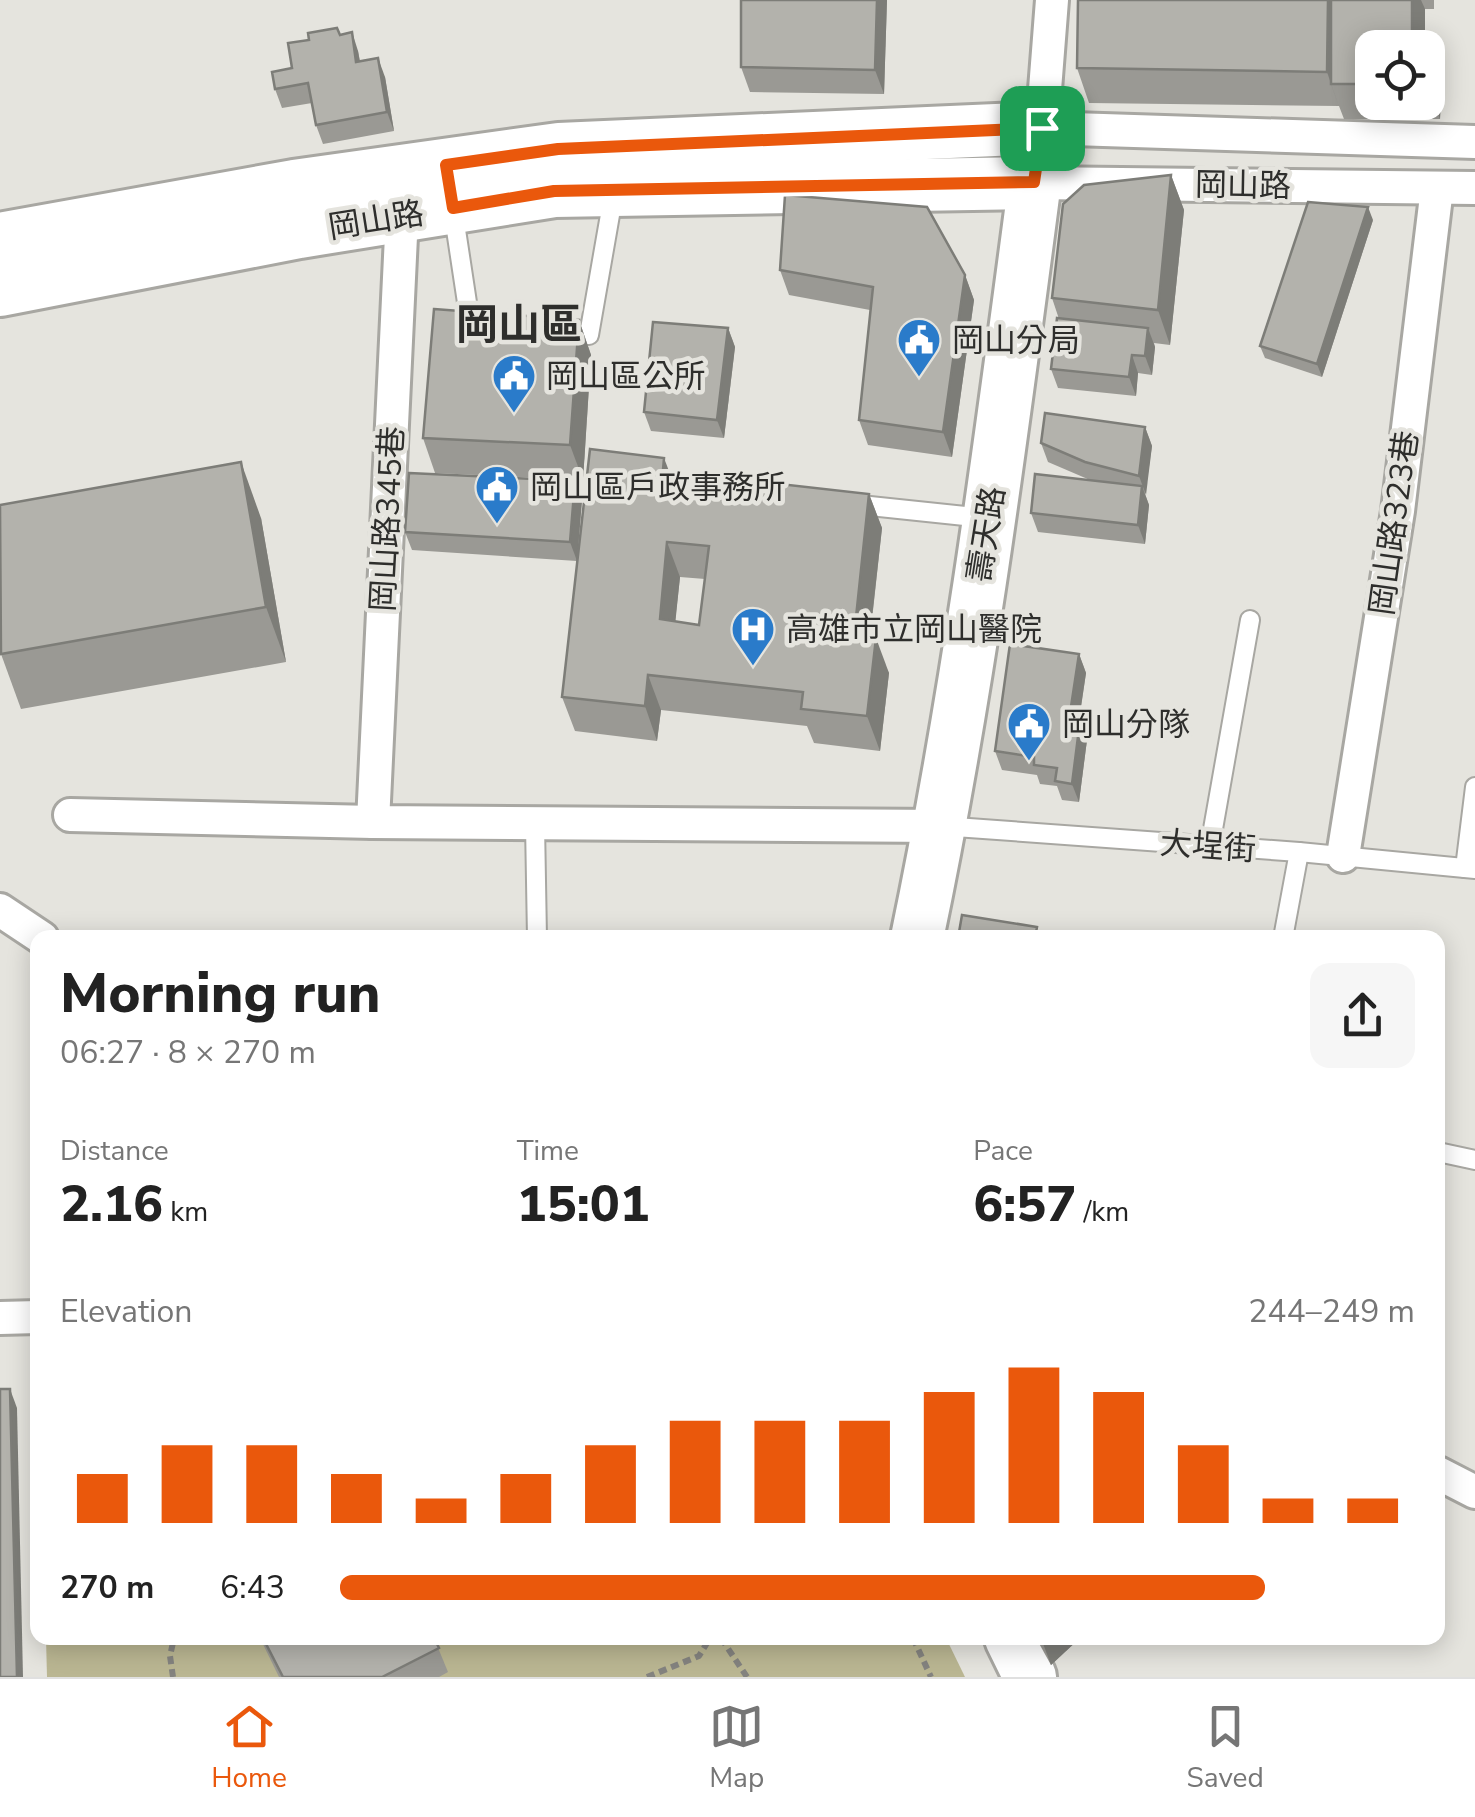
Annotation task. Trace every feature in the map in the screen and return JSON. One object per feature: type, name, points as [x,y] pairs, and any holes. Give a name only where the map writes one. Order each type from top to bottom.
[{"type":"main road","name":"岡山路","points":[[0,239],[294,186],[554,191],[616,167],[1042,128]]},
{"type":"main road","name":"壽天路","points":[[919,930],[940,826],[989,518],[1042,128]]},
{"type":"main road","name":"岡山路","points":[[616,167],[1034,182]]},
{"type":"main road","name":"岡山路","points":[[0,290],[402,215],[449,186]]},
{"type":"main road","points":[[1014,1645],[1030,1677]]},
{"type":"street","points":[[1042,128],[1052,0]]},
{"type":"street","name":"岡山路","points":[[1042,128],[1475,142]]},
{"type":"street","name":"岡山路","points":[[1034,182],[1475,188]]},
{"type":"street","name":"岡山路323巷","points":[[1343,856],[1398,511],[1437,188]]},
{"type":"street","name":"岡山路345巷","points":[[373,822],[402,215]]},
{"type":"street","points":[[70,815],[373,822],[940,826]]},
{"type":"street","points":[[0,910],[30,930]]},
{"type":"street","points":[[0,1318],[30,1317]]},
{"type":"street","points":[[1445,1477],[1475,1492]]},
{"type":"lane","points":[[550,333],[589,335],[616,167]]},
{"type":"lane","points":[[449,186],[471,329],[491,330]]},
{"type":"lane","points":[[840,503],[989,518]]},
{"type":"lane","points":[[1210,846],[1250,620]]},
{"type":"lane","points":[[1470,868],[1475,787]]},
{"type":"lane","points":[[535,824],[537,930]]},
{"type":"lane","name":"大埕街","points":[[940,826],[1470,868]]},
{"type":"lane","points":[[1284,930],[1299,852]]},
{"type":"lane","points":[[1445,1154],[1475,1160]]},
{"type":"path","points":[[172,1645],[173,1677]]},
{"type":"path","points":[[647,1677],[699,1656],[706,1645]]},
{"type":"path","points":[[726,1645],[747,1677]]},
{"type":"path","points":[[916,1645],[931,1677]]},
{"type":"shaded area","points":[[46,1645],[949,1645],[965,1677],[47,1677]]},
{"type":"building","points":[[741,0],[877,0],[875,70],[741,67]]},
{"type":"building","points":[[1078,0],[1328,0],[1327,72],[1077,68]]},
{"type":"building","points":[[1331,0],[1412,0],[1412,30],[1355,30],[1355,84],[1331,84]]},
{"type":"building","points":[[337,28],[340,35],[352,32],[356,62],[378,58],[387,112],[316,125],[308,83],[275,89],[272,72],[292,68],[288,43],[309,40],[308,33]]},
{"type":"building","points":[[1171,175],[1158,310],[1052,298],[1063,204],[1084,185]]},
{"type":"building","name":"岡山分局","points":[[785,195],[927,207],[965,275],[943,432],[859,420],[873,287],[780,270]]},
{"type":"building","points":[[1308,202],[1368,207],[1317,364],[1260,346]]},
{"type":"building","name":"岡山區公所","points":[[434,309],[579,320],[570,445],[423,438]]},
{"type":"building","points":[[1057,318],[1148,328],[1145,356],[1132,355],[1129,377],[1051,369]]},
{"type":"building","points":[[653,322],[728,328],[717,420],[644,412]]},
{"type":"building","points":[[1045,413],[1145,427],[1139,476],[1085,462],[1041,443]]},
{"type":"building","name":"高雄市立岡山醫院","points":[[590,449],[664,458],[661,493],[733,501],[736,479],[869,494],[854,636],[876,638],[867,716],[801,709],[803,692],[648,675],[645,706],[562,697]],"holes":[[[667,542],[709,546],[699,625],[660,619]]]},
{"type":"building","points":[[241,462],[266,607],[1,654],[0,505]]},
{"type":"building","name":"岡山區戶政事務所","points":[[409,473],[575,481],[570,542],[405,532]]},
{"type":"building","points":[[1035,474],[1142,486],[1138,525],[1031,513]]},
{"type":"building","points":[[1010,644],[1079,654],[1069,720],[1080,721],[1072,784],[1055,781],[1057,768],[1034,765],[1034,757],[995,751]]},
{"type":"building","points":[[962,915],[1037,927],[1036,930],[959,930]]},
{"type":"building","points":[[0,1389],[10,1389],[17,1677],[0,1677]]},
{"type":"building","points":[[267,1645],[439,1648],[382,1677],[283,1677]]},
{"type":"place","name":"岡山分局","points":[[919,378]]},
{"type":"place","name":"岡山區公所","points":[[514,414]]},
{"type":"place","name":"岡山區戶政事務所","points":[[497,525]]},
{"type":"place","name":"高雄市立岡山醫院","points":[[753,667]]},
{"type":"place","name":"岡山分隊","points":[[1029,762]]},
{"type":"district","name":"岡山區","points":[[519,324]]},
{"type":"route","points":[[1042,128],[1034,182],[615,188],[554,191],[453,208],[446,165],[558,149],[1042,128]]}]
